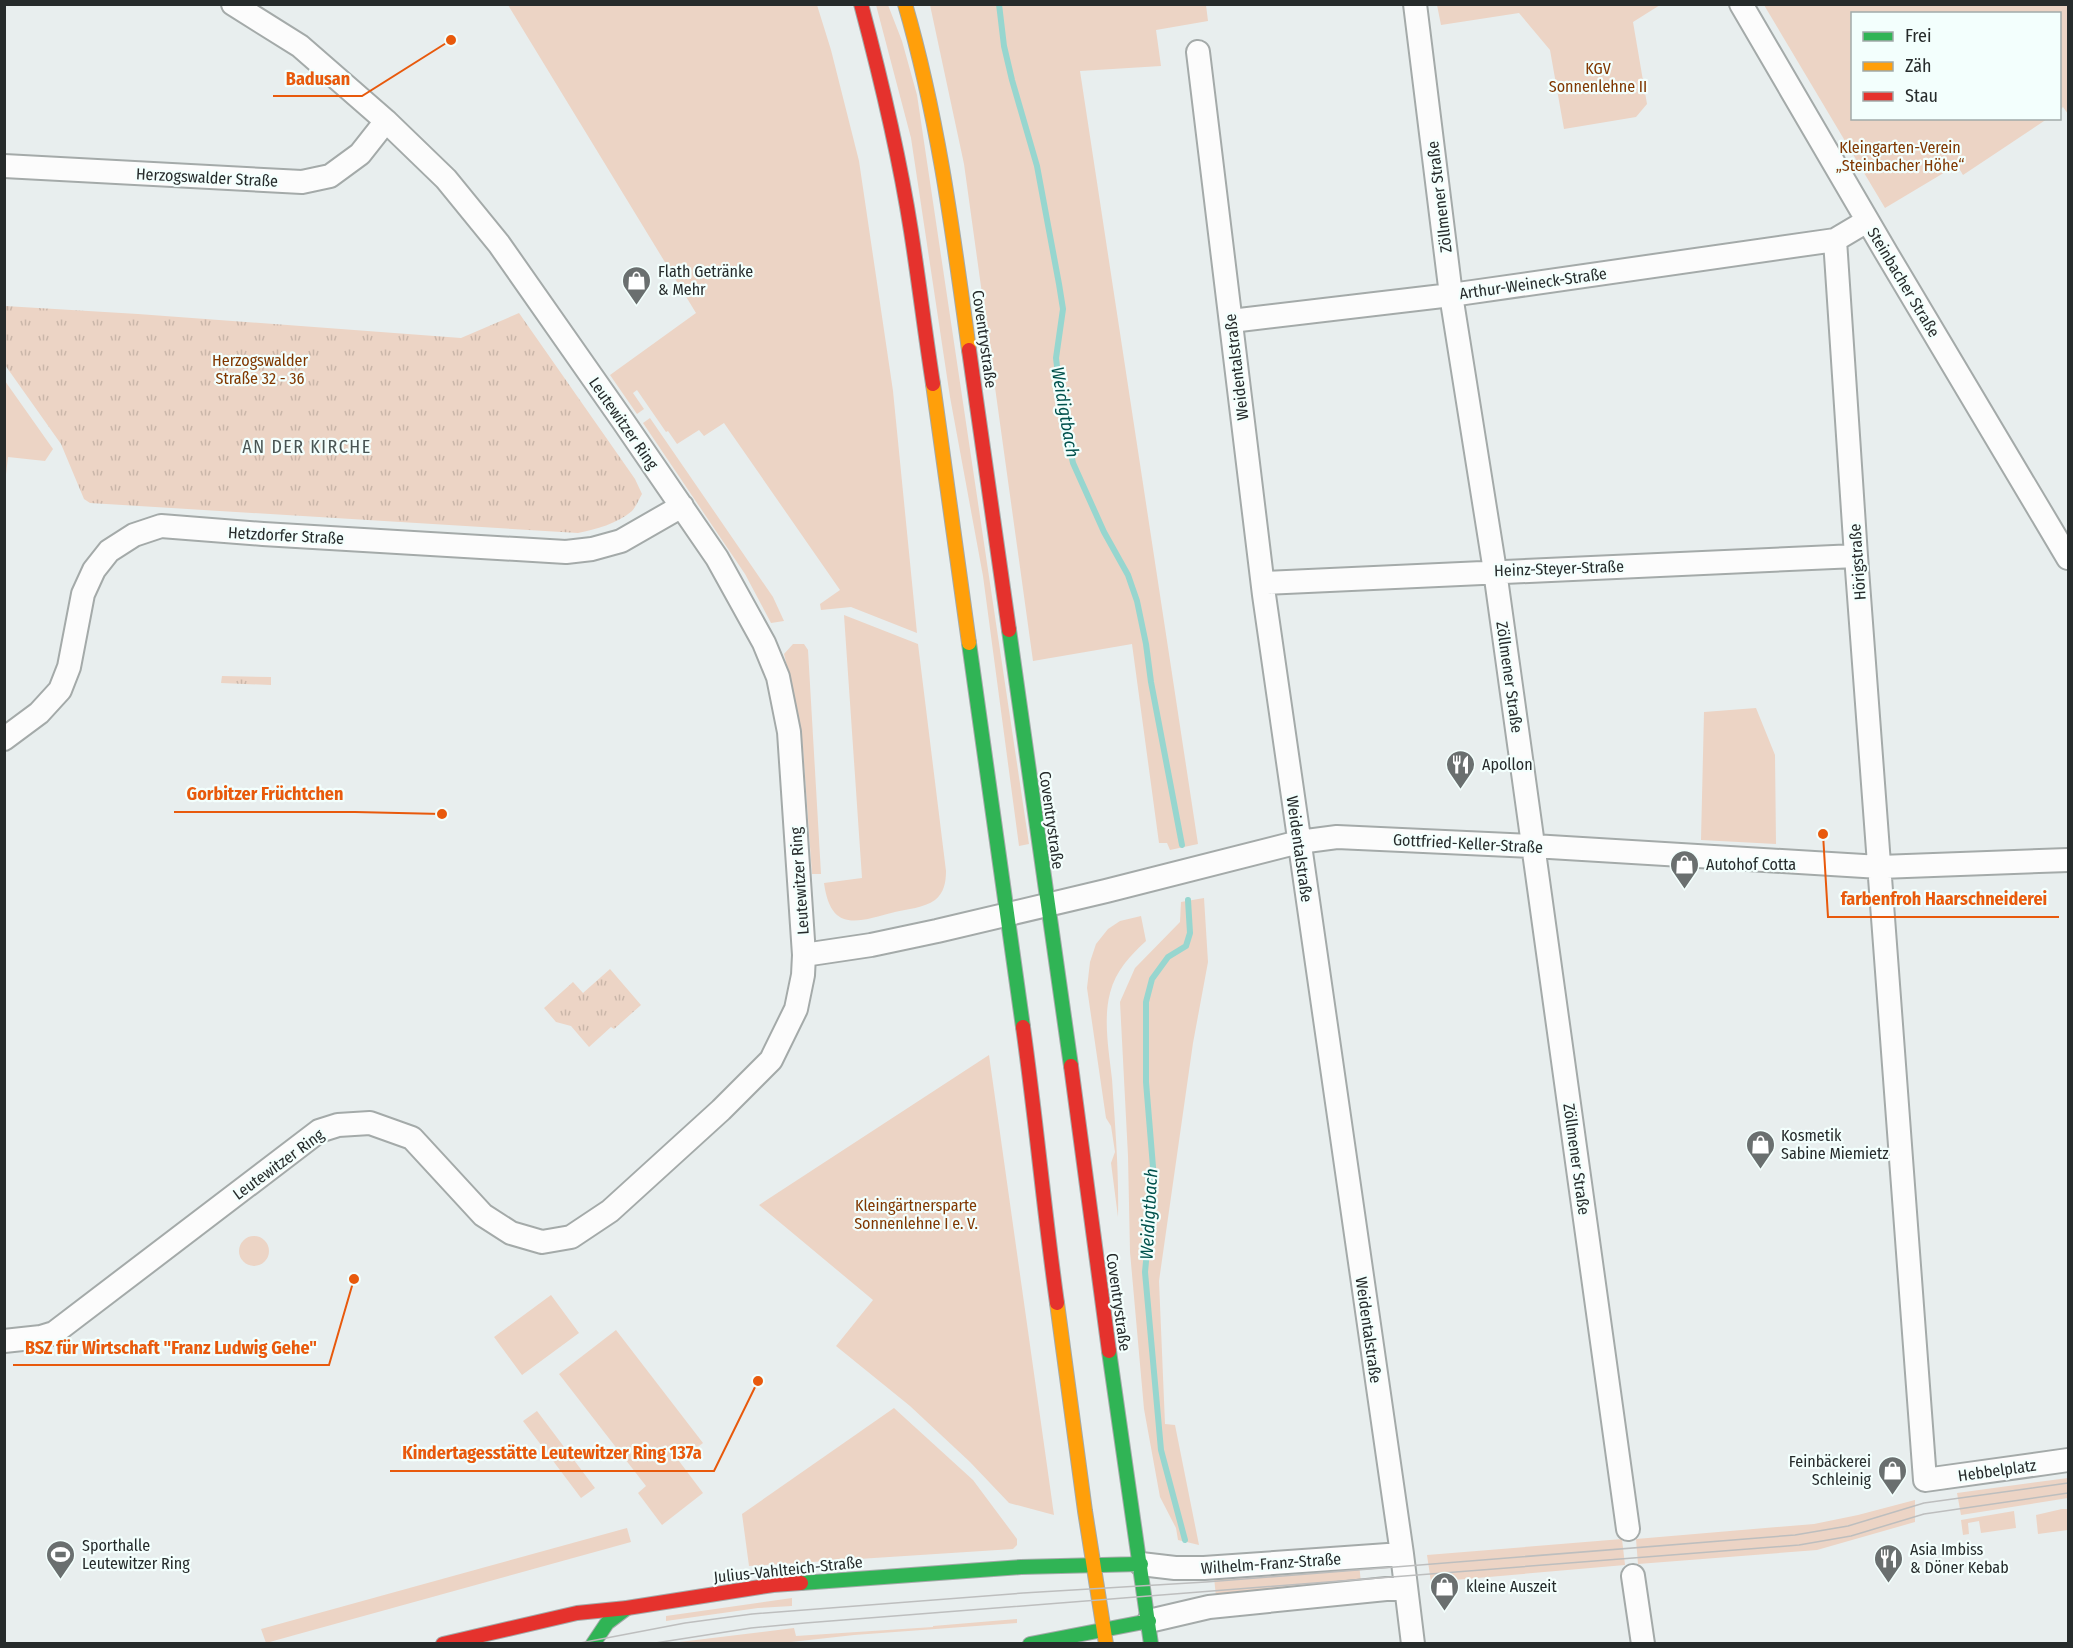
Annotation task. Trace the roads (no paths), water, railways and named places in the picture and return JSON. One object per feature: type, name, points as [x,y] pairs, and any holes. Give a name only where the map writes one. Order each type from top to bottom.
[{"type":"main road","points":[[861,4],[878,64],[911,231],[1034,1109],[1047,1227],[1093,1564],[1105,1636]]},
{"type":"main road","name":"Coventrystraße","points":[[905,4],[925,83],[952,223],[1151,1644]]},
{"type":"main road","name":"Julius-Vahlteich-Straße","points":[[443,1644],[546,1618],[773,1585],[964,1570],[1141,1564]]},
{"type":"main road","points":[[593,1644],[603,1626],[627,1608]]},
{"type":"main road","points":[[1030,1644],[1105,1636],[1149,1621]]},
{"type":"street","name":"Leutewitzer Ring","points":[[4,1341],[41,1337],[54,1333],[319,1131],[338,1125],[370,1123],[412,1138],[483,1215],[511,1233],[542,1242],[571,1237],[610,1211],[721,1110],[771,1060],[796,1009],[803,975],[804,955],[789,732],[778,677],[764,643],[717,558],[499,244],[446,180],[386,122],[300,46],[233,4]]},
{"type":"street","name":"Zöllmener Straße","points":[[1415,4],[1451,295],[1495,571],[1628,1529]]},
{"type":"street","name":"Steinbacher Straße","points":[[1741,4],[2068,558]]},
{"type":"street","name":"Weidentalstraße","points":[[1198,52],[1263,583],[1413,1644]]},
{"type":"street","name":"Herzogswalder Straße","points":[[4,166],[302,182],[330,176],[360,154],[386,122]]},
{"type":"street","points":[[1835,240],[1867,220]]},
{"type":"street","name":"Arthur-Weineck-Straße","points":[[1231,321],[1451,295],[1835,240]]},
{"type":"street","name":"Hörigstraße","points":[[1835,240],[1856,556],[1925,1480]]},
{"type":"street","name":"Hetzdorfer Straße","points":[[4,739],[39,713],[60,690],[69,666],[83,594],[94,570],[109,551],[134,535],[161,526],[566,552],[592,549],[621,541],[682,506]]},
{"type":"street","name":"Heinz-Steyer-Straße","points":[[1263,583],[1856,556]]},
{"type":"street","name":"Gottfried-Keller-Straße","points":[[1006,914],[1299,842],[1337,837],[1533,846],[1880,867],[2068,860]]},
{"type":"street","name":"Leutewitzer Ring","points":[[804,955],[871,945],[1006,914]]},
{"type":"street","name":"Hebbelplatz","points":[[1925,1480],[2068,1460]]},
{"type":"street","name":"Wilhelm-Franz-Straße","points":[[1141,1564],[1175,1568],[1204,1568],[1402,1554]]},
{"type":"street","points":[[1634,1576],[1643,1644]]},
{"type":"street","points":[[1149,1621],[1209,1607],[1406,1587]]},
{"type":"waterway","name":"Weidigtbach","points":[[999,4],[1004,46],[1037,166],[1059,284],[1063,309],[1056,358],[1063,417],[1073,463],[1104,532],[1128,575],[1137,601],[1182,845]]},
{"type":"waterway","name":"Weidigtbach","points":[[1185,1540],[1161,1450],[1145,1272],[1154,1179],[1146,1082],[1146,1002],[1152,979],[1168,957],[1186,946],[1190,933],[1188,900]]},
{"type":"tram line","points":[[575,1644],[685,1623],[752,1614],[1023,1593],[1206,1582],[1795,1535],[1848,1526],[1924,1503],[2068,1483]]},
{"type":"tram line","points":[[649,1644],[751,1628],[805,1623],[1799,1545],[1851,1536],[1924,1514],[2068,1493]]},
{"type":"place","name":"Badusan","points":[[451,40]]},
{"type":"place","name":"Flath Getränke & Mehr","points":[[637,306]]},
{"type":"place","name":"Apollon","points":[[1461,790]]},
{"type":"place","name":"Gorbitzer Früchtchen","points":[[442,814]]},
{"type":"place","name":"farbenfroh Haarschneiderei","points":[[1823,834]]},
{"type":"place","name":"Autohof Cotta","points":[[1685,890]]},
{"type":"place","name":"Kosmetik Sabine Miemietz","points":[[1760,1170]]},
{"type":"place","name":"BSZ für Wirtschaft \"Franz Ludwig Gehe\"","points":[[354,1279]]},
{"type":"place","name":"Kindertagesstätte Leutewitzer Ring 137a","points":[[758,1381]]},
{"type":"place","name":"Feinbäckerei Schleinig","points":[[1892,1496]]},
{"type":"place","name":"Sporthalle Leutewitzer Ring","points":[[61,1580]]},
{"type":"place","name":"Asia Imbiss & Döner Kebab","points":[[1889,1584]]},
{"type":"place","name":"kleine Auszeit","points":[[1445,1612]]},
{"type":"district","name":"AN DER KIRCHE","points":[[307,447]]},
{"type":"park label","name":"KGV Sonnenlehne II","points":[[1598,77]]},
{"type":"park label","name":"Kleingarten-Verein „Steinbacher Höhe“","points":[[1900,156]]},
{"type":"park label","name":"Herzogswalder Straße 32 - 36","points":[[260,369]]},
{"type":"park label","name":"Kleingärtnersparte Sonnenlehne I e. V.","points":[[916,1214]]}]
